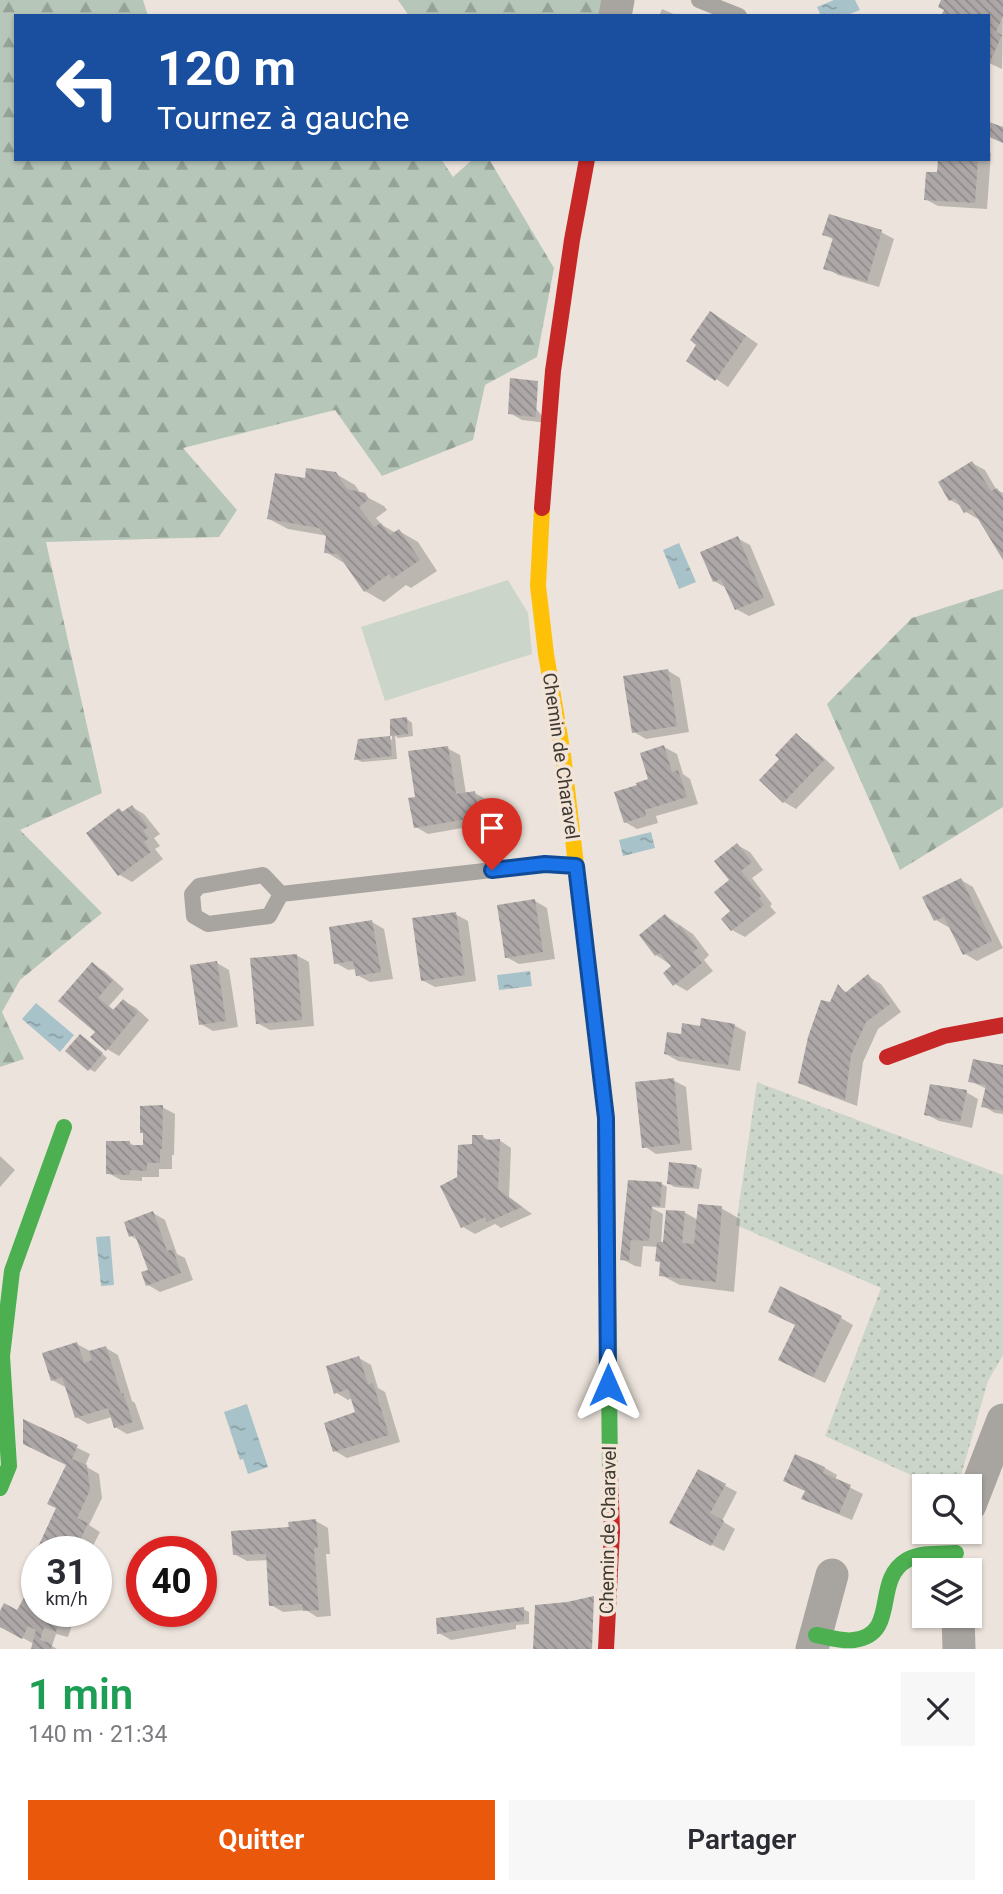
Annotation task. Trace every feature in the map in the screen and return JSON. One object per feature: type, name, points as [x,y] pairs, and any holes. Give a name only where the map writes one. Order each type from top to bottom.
[{"type":"street","name":"Chemin de Charavel","points":[[587,161],[553,371],[538,586],[562,755],[606,1118],[612,1531],[606,1649]]},
{"type":"street","points":[[887,1057],[948,1034],[1003,1026]]},
{"type":"street","points":[[0,1488],[9,1466],[2,1356],[12,1271],[64,1126]]},
{"type":"street","points":[[982,1474],[1003,1420]]},
{"type":"street","points":[[832,1575],[814,1642],[859,1639],[870,1635],[882,1622],[884,1593],[898,1566],[917,1557],[957,1551]]},
{"type":"street","points":[[958,1628],[959,1649]]},
{"type":"lane","points":[[699,0],[733,14]]},
{"type":"lane","points":[[281,894],[545,864],[576,866]]},
{"type":"lane","points":[[263,875],[281,894],[269,916],[208,924],[194,916],[192,894],[199,886],[263,875]]},
{"type":"shaded area","points":[[508,580],[528,613],[532,654],[385,701],[361,627]]},
{"type":"shaded area","points":[[757,1082],[1003,1175],[1003,1355],[988,1381],[961,1474],[912,1476],[825,1436],[881,1288],[736,1225]]},
{"type":"green space","points":[[0,0],[143,0],[147,14],[14,14],[14,161],[442,161],[453,177],[471,161],[490,161],[554,268],[537,357],[485,385],[473,440],[382,476],[335,410],[183,448],[237,510],[219,537],[46,542],[102,793],[20,830],[102,913],[20,980],[2,1012],[24,1059],[0,1067]]},
{"type":"green space","points":[[398,0],[602,0],[600,14],[408,14]]},
{"type":"green space","points":[[1003,589],[1003,807],[900,870],[827,704],[912,618]]},
{"type":"water","points":[[834,0],[855,0],[860,10],[850,14],[820,14],[817,7]]},
{"type":"water","points":[[679,543],[696,582],[679,589],[663,550]]},
{"type":"water","points":[[651,832],[655,848],[623,856],[619,840]]},
{"type":"water","points":[[530,971],[532,986],[499,990],[497,975]]},
{"type":"water","points":[[36,1003],[74,1035],[60,1052],[22,1019]]},
{"type":"water","points":[[110,1236],[114,1285],[101,1286],[96,1237]]},
{"type":"water","points":[[247,1404],[268,1467],[248,1474],[243,1459],[240,1460],[224,1412]]},
{"type":"building","points":[[941,0],[1003,0],[1003,16],[996,32],[1002,35],[990,62],[990,14],[942,14],[944,10],[938,7]]},
{"type":"building","points":[[990,122],[1003,127],[1003,143],[990,137]]},
{"type":"building","points":[[938,161],[978,161],[975,203],[924,200],[926,172],[937,172]]},
{"type":"building","points":[[829,214],[882,230],[867,282],[823,269],[833,238],[822,235]]},
{"type":"building","points":[[710,311],[746,336],[715,381],[686,361],[696,345],[690,340]]},
{"type":"building","points":[[510,378],[538,381],[536,417],[508,414]]},
{"type":"building","points":[[972,461],[991,491],[997,488],[1003,498],[1003,560],[972,509],[964,513],[955,498],[949,501],[938,482]]},
{"type":"building","points":[[306,468],[336,472],[347,489],[365,493],[369,499],[359,507],[374,527],[381,523],[390,535],[399,529],[420,560],[392,579],[389,574],[364,592],[338,554],[324,553],[326,536],[319,528],[267,519],[275,473],[305,478]]},
{"type":"building","points":[[738,536],[764,598],[735,610],[721,579],[713,582],[700,552]]},
{"type":"building","points":[[668,669],[677,726],[632,733],[623,676]]},
{"type":"building","points":[[407,717],[408,734],[390,736],[390,719]]},
{"type":"building","points":[[796,733],[824,760],[783,803],[759,780],[779,759],[775,755]]},
{"type":"building","points":[[390,736],[392,756],[354,760],[358,739]]},
{"type":"building","points":[[664,745],[672,772],[678,770],[687,797],[645,810],[646,816],[624,823],[614,792],[648,779],[640,753]]},
{"type":"building","points":[[448,746],[456,794],[475,791],[480,817],[414,828],[408,798],[415,797],[408,751]]},
{"type":"building","points":[[132,805],[148,827],[143,831],[149,838],[144,842],[151,852],[118,876],[86,833],[119,808],[122,812]]},
{"type":"building","points":[[737,843],[752,862],[741,871],[761,896],[759,898],[764,905],[731,931],[721,919],[730,911],[714,892],[729,880],[714,861]]},
{"type":"building","points":[[961,878],[992,941],[963,955],[944,917],[934,921],[922,897]]},
{"type":"building","points":[[535,899],[543,952],[505,958],[497,905]]},
{"type":"building","points":[[456,912],[465,975],[421,981],[412,918]]},
{"type":"building","points":[[665,914],[677,928],[680,925],[698,948],[693,952],[702,963],[673,986],[663,973],[671,966],[660,953],[655,956],[639,935]]},
{"type":"building","points":[[372,920],[381,972],[356,976],[353,961],[334,964],[329,927]]},
{"type":"building","points":[[297,954],[302,1020],[256,1024],[250,958]]},
{"type":"building","points":[[217,961],[226,1021],[199,1025],[190,965]]},
{"type":"building","points":[[92,962],[113,980],[98,998],[113,1010],[123,999],[138,1012],[106,1051],[90,1037],[95,1032],[58,1001]]},
{"type":"building","points":[[868,974],[890,1004],[866,1022],[851,1055],[845,1100],[798,1083],[808,1037],[821,1000],[830,1002],[838,984],[845,993]]},
{"type":"building","points":[[701,1018],[735,1024],[728,1065],[664,1054],[667,1032],[681,1034],[682,1023],[700,1026]]},
{"type":"building","points":[[80,1034],[103,1053],[88,1071],[65,1051]]},
{"type":"building","points":[[973,1059],[1003,1065],[1003,1111],[981,1107],[986,1085],[968,1082]]},
{"type":"building","points":[[674,1078],[680,1144],[642,1148],[635,1082]]},
{"type":"building","points":[[930,1084],[967,1090],[960,1122],[924,1115]]},
{"type":"building","points":[[163,1105],[160,1163],[147,1163],[147,1171],[130,1170],[130,1175],[106,1174],[106,1141],[130,1141],[130,1145],[143,1145],[140,1106]]},
{"type":"building","points":[[472,1135],[483,1135],[484,1140],[500,1139],[498,1189],[522,1207],[487,1222],[485,1217],[461,1228],[440,1186],[457,1177],[458,1145],[472,1144]]},
{"type":"building","points":[[669,1162],[697,1165],[693,1187],[667,1184]]},
{"type":"building","points":[[628,1180],[662,1182],[660,1206],[652,1205],[649,1241],[631,1240],[629,1261],[620,1260]]},
{"type":"building","points":[[698,1204],[722,1206],[716,1282],[659,1276],[660,1262],[655,1261],[657,1242],[663,1242],[666,1210],[685,1211],[682,1243],[694,1244]]},
{"type":"building","points":[[153,1211],[167,1251],[173,1249],[181,1273],[146,1286],[141,1272],[148,1270],[135,1235],[129,1237],[124,1222]]},
{"type":"building","points":[[780,1286],[842,1316],[813,1377],[778,1360],[795,1325],[768,1312]]},
{"type":"building","points":[[77,1342],[84,1363],[92,1360],[89,1351],[106,1346],[133,1422],[114,1428],[108,1408],[75,1418],[62,1377],[51,1381],[42,1353]]},
{"type":"building","points":[[359,1356],[368,1384],[373,1383],[389,1435],[333,1452],[324,1423],[355,1412],[348,1389],[334,1394],[326,1366]]},
{"type":"building","points":[[23,1419],[78,1445],[72,1459],[87,1465],[90,1490],[77,1518],[88,1523],[82,1536],[43,1536],[56,1508],[47,1504],[66,1465],[23,1444]]},
{"type":"building","points":[[795,1454],[825,1467],[823,1473],[851,1485],[839,1514],[801,1499],[805,1491],[783,1481]]},
{"type":"building","points":[[698,1469],[726,1484],[710,1513],[724,1521],[711,1546],[669,1523]]},
{"type":"building","points":[[316,1519],[318,1548],[314,1548],[319,1610],[303,1611],[302,1604],[269,1606],[266,1554],[233,1555],[231,1531],[289,1527],[288,1522]]},
{"type":"building","points":[[594,1596],[592,1649],[533,1649],[535,1605]]},
{"type":"building","points":[[4,1603],[17,1610],[21,1603],[21,1627],[28,1627],[22,1639],[0,1627],[0,1611]]},
{"type":"building","points":[[524,1607],[524,1621],[437,1634],[436,1618]]},
{"type":"building","points":[[30,1627],[57,1627],[56,1632],[44,1628],[40,1640],[52,1644],[51,1649],[31,1649],[36,1630]]},
{"type":"traffic: fast","points":[[597,1042],[606,1118],[610,1471]]},
{"type":"traffic: fast","points":[[0,1488],[9,1466],[2,1356],[12,1271],[64,1127]]},
{"type":"traffic: fast","points":[[816,1635],[840,1640],[868,1636],[877,1628],[882,1617],[890,1580],[897,1569],[907,1560],[918,1556],[956,1553]]},
{"type":"traffic: slow","points":[[542,508],[538,586],[563,755],[597,1042]]},
{"type":"traffic: jam","points":[[542,508],[553,371],[587,161]]},
{"type":"traffic: jam","points":[[887,1057],[944,1036],[1003,1025]]},
{"type":"traffic: jam","points":[[606,1649],[612,1531],[610,1471]]},
{"type":"route","points":[[492,870],[545,864],[576,866],[606,1118],[608,1385]]}]
